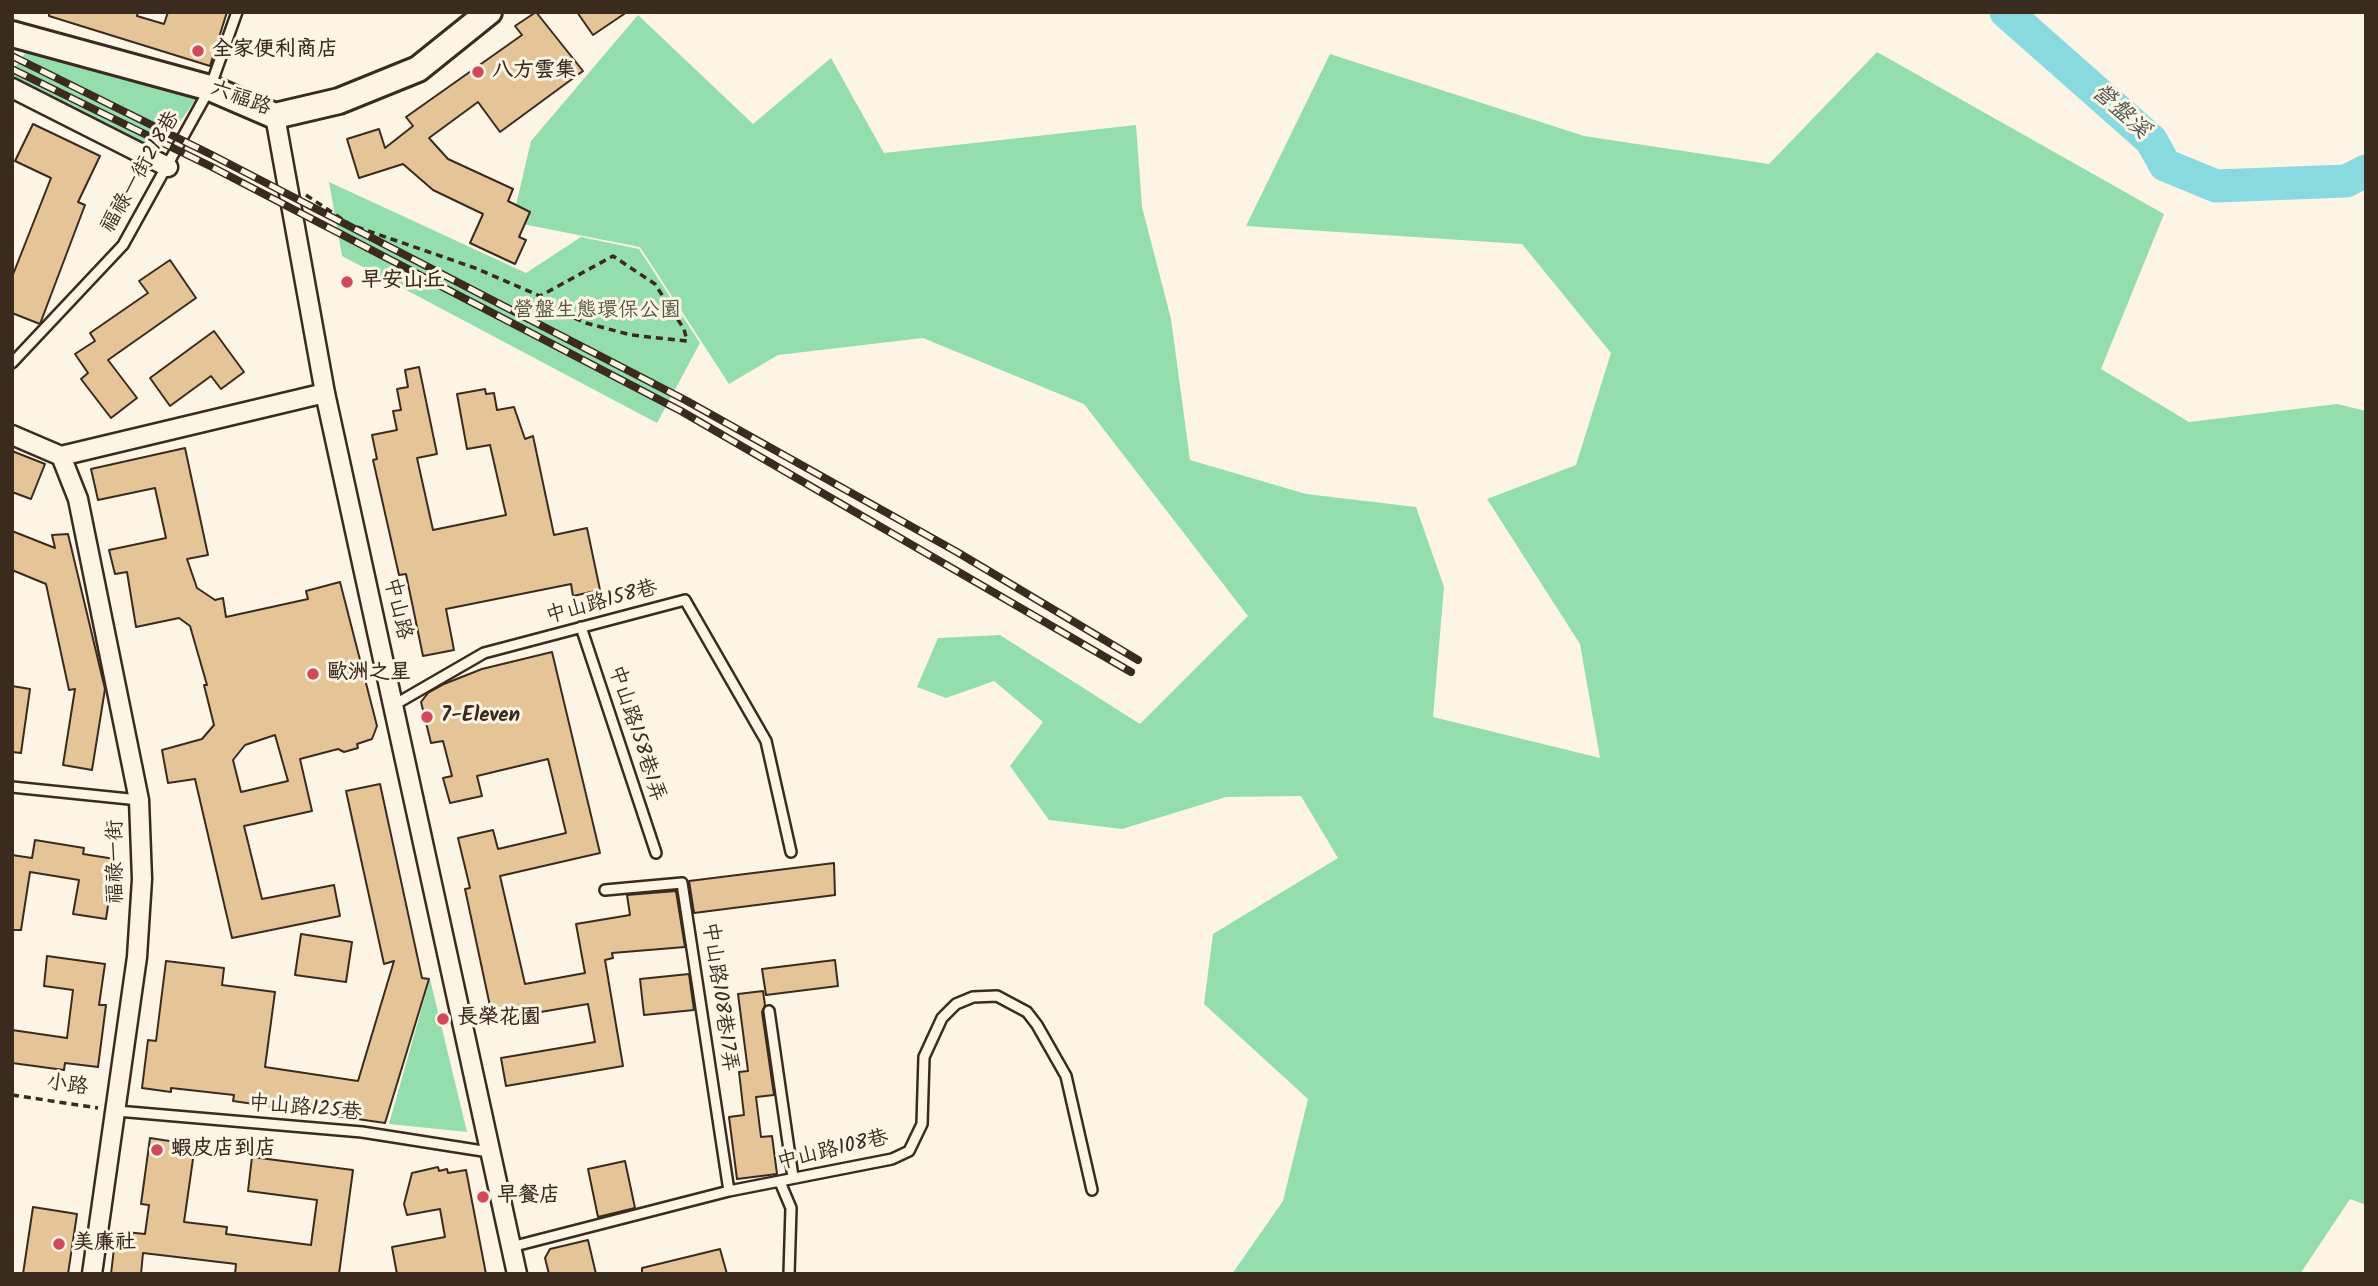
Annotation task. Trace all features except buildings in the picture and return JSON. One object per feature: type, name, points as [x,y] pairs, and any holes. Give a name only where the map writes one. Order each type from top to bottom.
[{"type":"street","name":"六福路","points":[[12,34],[210,88],[275,116],[339,101],[418,69],[489,12]]},
{"type":"street","points":[[12,88],[168,167]]},
{"type":"street","name":"中山路","points":[[275,116],[325,393],[517,1274]]},
{"type":"street","points":[[12,435],[61,456],[325,393]]},
{"type":"street","name":"福祿一街","points":[[61,456],[78,499],[139,800],[142,879],[140,918],[117,1111],[92,1274]]},
{"type":"lane","name":"福祿一街218巷","points":[[12,363],[123,245],[210,88],[237,12]]},
{"type":"lane","name":"中山路158巷","points":[[394,705],[484,653],[685,600],[766,741],[791,852]]},
{"type":"lane","name":"中山路158巷1弄","points":[[581,627],[656,853]]},
{"type":"lane","points":[[12,787],[139,800]]},
{"type":"lane","name":"中山路108巷17弄","points":[[605,890],[682,883],[729,1191]]},
{"type":"lane","name":"中山路108巷","points":[[511,1247],[729,1191],[892,1158],[909,1151],[922,1124],[924,1057],[942,1018],[956,1004],[973,997],[997,996],[1027,1012],[1066,1076],[1093,1190]]},
{"type":"lane","points":[[769,1011],[793,1177]]},
{"type":"lane","name":"中山路125巷","points":[[117,1111],[362,1132],[489,1152]]},
{"type":"lane","points":[[780,1182],[791,1208],[789,1274]]},
{"type":"path","points":[[287,182],[351,225],[475,268],[540,296],[545,306],[586,323],[631,335],[687,341],[684,330],[655,284],[613,256],[540,296]]},
{"type":"path","name":"小路","points":[[12,1095],[117,1111]]},
{"type":"green space","points":[[638,15],[753,124],[831,58],[884,153],[1136,125],[1142,207],[1171,319],[1190,460],[1306,494],[1416,507],[1444,587],[1433,717],[1600,758],[1580,644],[1487,499],[1576,465],[1611,353],[1522,244],[1246,226],[1330,54],[1584,136],[1769,164],[1877,52],[2164,214],[2101,369],[2189,422],[2337,404],[2366,411],[2366,1205],[2350,1199],[2300,1274],[1232,1274],[1283,1201],[1308,1099],[1204,1004],[1213,934],[1338,858],[1301,796],[1226,797],[1122,829],[1049,820],[1010,766],[1043,722],[994,681],[946,698],[917,687],[938,638],[1000,635],[1140,724],[1248,616],[1084,404],[923,338],[778,355],[729,384],[640,247],[512,222],[531,141]]},
{"type":"green space","points":[[30,46],[197,98],[158,152],[12,79],[12,72]]},
{"type":"green space","name":"營盤生態環保公園","points":[[329,182],[526,273],[581,237],[639,249],[700,343],[657,423],[342,256]]},
{"type":"green space","points":[[430,979],[467,1132],[389,1124]]},
{"type":"waterway","name":"營盤溪","points":[[2006,12],[2151,140],[2165,165],[2216,186],[2346,181],[2366,171]]},
{"type":"railway","points":[[12,56],[212,155],[687,401],[957,552],[1138,660]]},
{"type":"railway","points":[[12,69],[212,167],[681,411],[1131,672]]},
{"type":"place","name":"全家便利商店","points":[[198,51]]},
{"type":"place","name":"八方雲集","points":[[478,72]]},
{"type":"place","name":"早安山丘","points":[[347,282]]},
{"type":"place","name":"歐洲之星","points":[[313,674]]},
{"type":"place","name":"7-Eleven","points":[[427,717]]},
{"type":"place","name":"長榮花園","points":[[443,1019]]},
{"type":"place","name":"蝦皮店到店","points":[[157,1150]]},
{"type":"place","name":"早餐店","points":[[483,1197]]},
{"type":"place","name":"美廉社","points":[[59,1244]]}]
